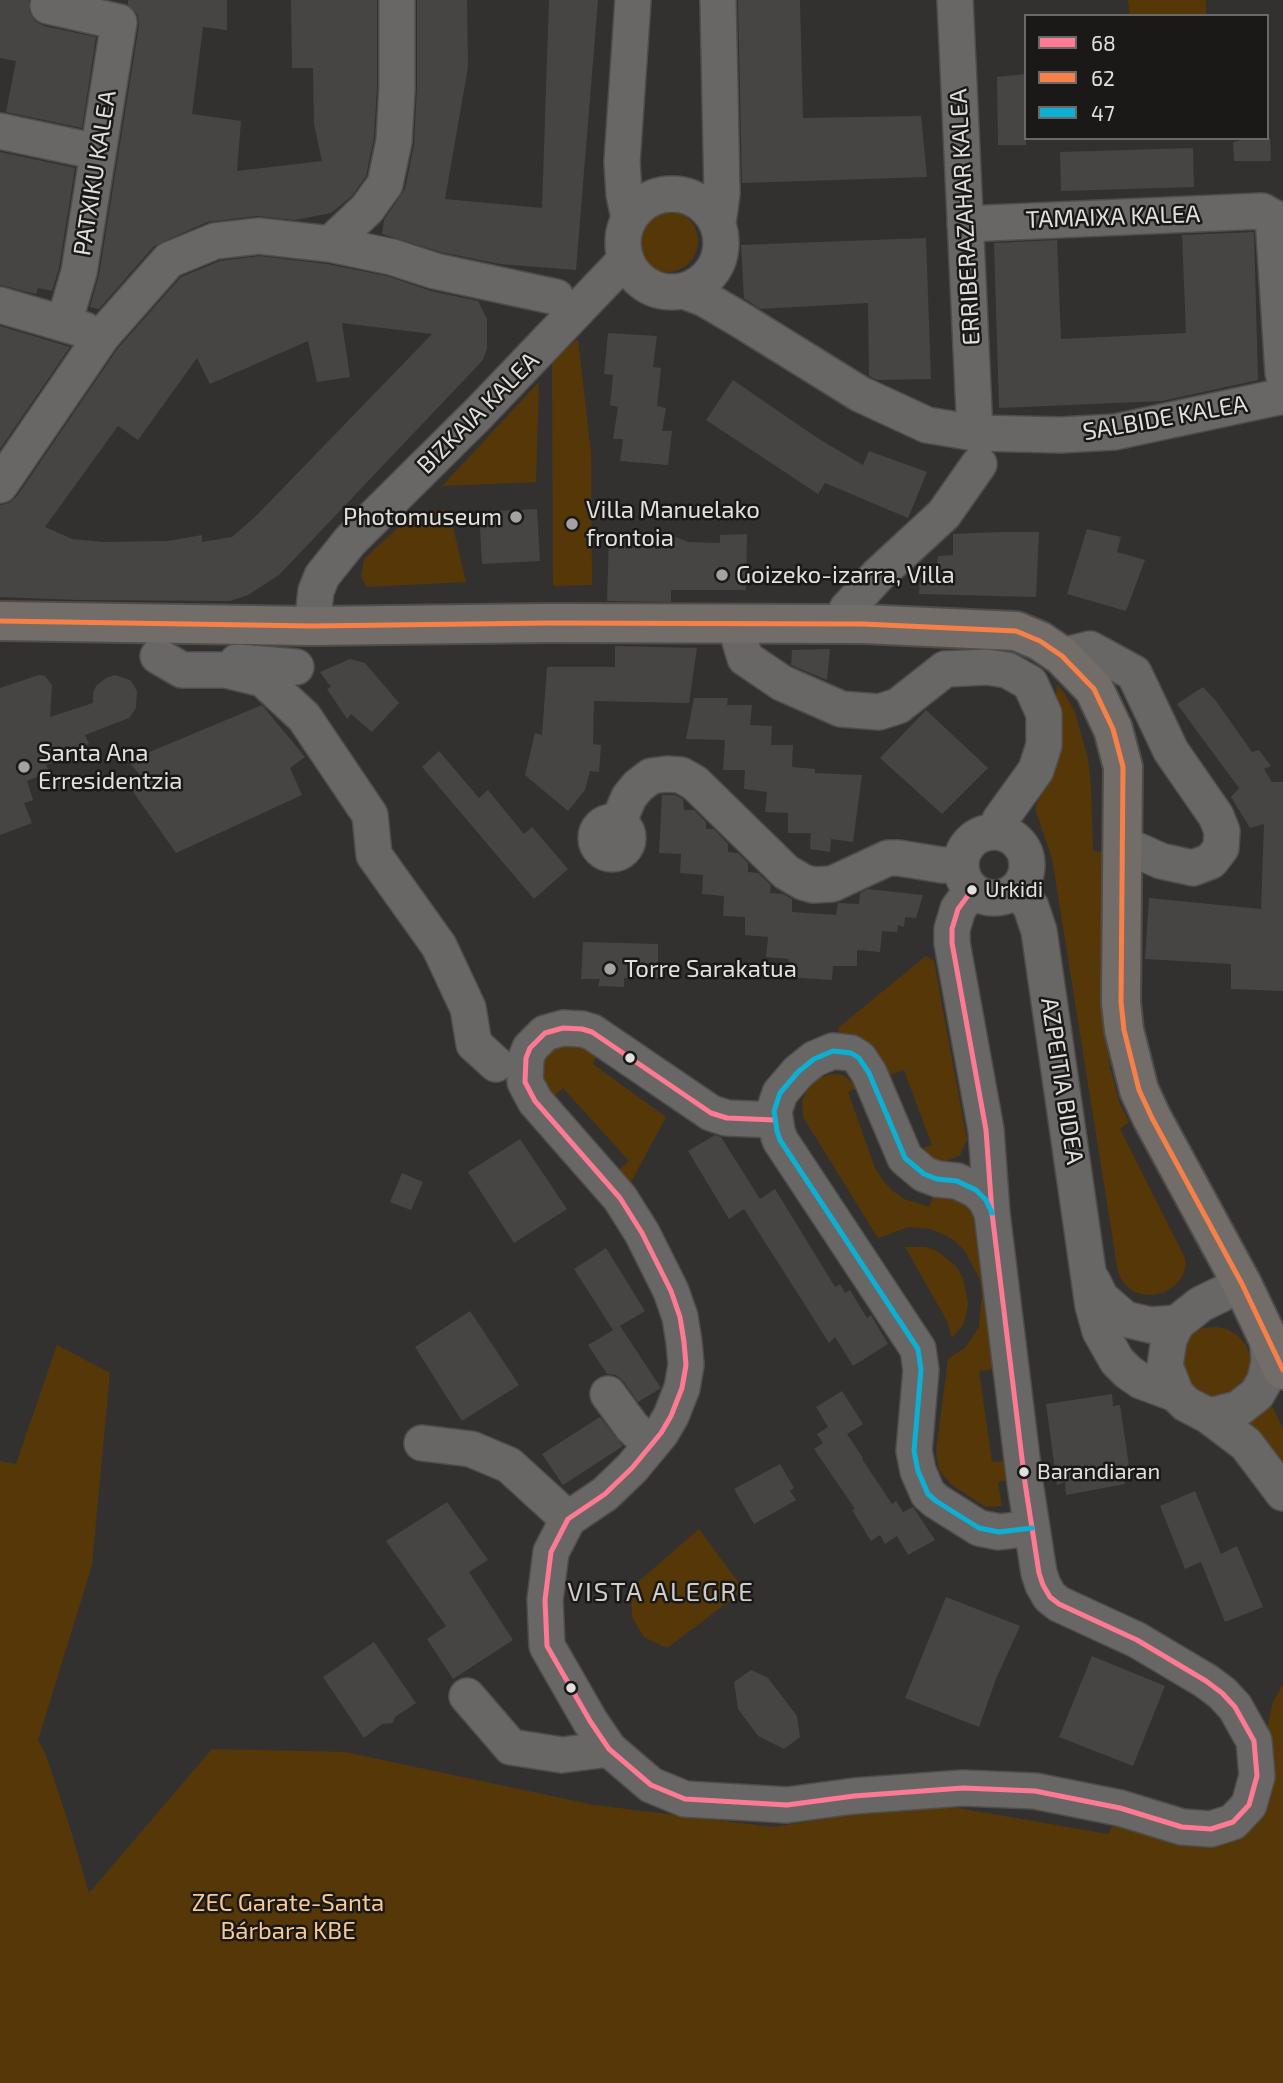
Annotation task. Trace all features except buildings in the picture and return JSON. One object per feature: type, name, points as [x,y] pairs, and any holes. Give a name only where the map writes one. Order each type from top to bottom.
[{"type":"main road","points":[[0,621],[158,639],[312,626],[534,623],[863,624],[1016,631],[1040,641],[1062,656],[1094,689],[1113,729],[1123,768],[1121,1002],[1124,1030],[1139,1090],[1242,1284],[1283,1370]]},
{"type":"street","points":[[49,0],[48,6],[120,13]]},
{"type":"street","points":[[330,244],[367,209],[385,184],[394,141],[397,0]]},
{"type":"street","points":[[629,218],[622,162],[634,0]]},
{"type":"street","points":[[718,0],[722,193],[718,223]]},
{"type":"street","name":"ERRIBERAZAHAR KALEA","points":[[955,0],[977,449]]},
{"type":"street","name":"PATXIKU KALEA","points":[[64,323],[79,272],[120,13]]},
{"type":"street","points":[[0,131],[98,152]]},
{"type":"street","points":[[667,194],[683,194],[697,200],[710,210],[718,223],[721,251],[717,265],[698,285],[684,291],[656,289],[634,271],[623,246],[629,218],[639,206],[652,198],[667,194]]},
{"type":"street","name":"TAMAIXA KALEA","points":[[965,224],[1262,211],[1273,217],[1283,373]]},
{"type":"street","points":[[0,485],[102,335],[169,260],[215,241],[259,236],[330,244],[570,301]]},
{"type":"street","points":[[717,265],[722,286],[739,319]]},
{"type":"street","name":"BIZKAIA KALEA","points":[[312,626],[316,592],[322,576],[350,541],[570,301],[634,271]]},
{"type":"street","name":"SALBIDE KALEA","points":[[684,291],[705,299],[860,394],[977,449],[1061,435],[1115,432],[1283,396]]},
{"type":"street","points":[[0,305],[102,335]]},
{"type":"street","points":[[847,609],[878,575],[944,514],[977,449]]},
{"type":"street","points":[[738,625],[745,658],[782,683],[841,709],[879,712],[898,706],[945,669],[987,667],[1007,670],[1030,684],[1044,714],[1044,745],[1036,770],[1000,820],[995,832]]},
{"type":"street","points":[[158,639],[296,667]]},
{"type":"street","points":[[158,639],[182,670],[226,670],[263,679],[304,717],[370,816],[374,855],[439,946],[468,1008],[474,1044],[496,1064]]},
{"type":"street","points":[[1062,656],[1090,649],[1134,673],[1171,751],[1216,816],[1222,831],[1221,848],[1211,861],[1192,868],[1161,862],[1123,844]]},
{"type":"street","points":[[618,823],[629,796],[638,786],[651,776],[674,774],[695,783],[786,872],[803,883],[832,884],[888,859],[900,858],[942,865],[967,877],[990,898],[1009,895],[1024,880],[1027,858],[1022,848],[1006,834],[995,832],[975,838],[968,846],[967,877],[952,929],[952,943],[986,1130],[992,1213],[1039,1573],[1050,1597],[1072,1611],[1137,1640],[1206,1681],[1235,1707],[1254,1741],[1257,1776],[1249,1805],[1233,1822],[1211,1829],[1182,1827],[1120,1808],[1035,1791],[963,1788],[854,1796],[787,1805],[685,1799],[651,1785],[609,1749],[590,1721],[547,1646],[545,1600],[551,1552],[568,1518],[605,1494],[652,1445],[671,1416],[682,1388],[686,1365],[680,1317],[662,1271],[620,1198],[530,1093],[525,1082],[526,1058],[530,1048],[545,1033],[563,1028],[582,1029],[592,1032],[712,1113],[727,1118],[775,1120]]},
{"type":"street","name":"AZPEITIA BIDEA","points":[[1017,889],[1031,907],[1039,931],[1094,1306],[1100,1331],[1117,1361],[1141,1381],[1176,1394]]},
{"type":"street","points":[[992,1213],[986,1200],[976,1190],[966,1184],[924,1174],[905,1158],[869,1073],[859,1058],[851,1053],[833,1051],[823,1054],[806,1065],[780,1093],[774,1111],[780,1140],[918,1349],[921,1370],[914,1451],[918,1471],[928,1494],[979,1528],[999,1532],[1032,1528]]},
{"type":"street","points":[[948,1179],[970,1163],[986,1130]]},
{"type":"street","points":[[1091,1278],[1101,1298],[1125,1319],[1150,1325],[1177,1323]]},
{"type":"street","points":[[1242,1284],[1201,1304],[1177,1323],[1169,1339],[1165,1366],[1176,1394],[1186,1404],[1209,1416],[1246,1444],[1283,1493]]},
{"type":"street","points":[[1209,1416],[1238,1409],[1257,1394],[1265,1380],[1269,1361],[1268,1335]]},
{"type":"street","points":[[608,1394],[632,1427],[652,1445]]},
{"type":"street","points":[[422,1443],[471,1449],[509,1465],[568,1518]]},
{"type":"street","points":[[467,1696],[511,1746],[562,1755],[609,1749]]},
{"type":"green space","points":[[1128,0],[1206,0],[1206,14],[1130,14]]},
{"type":"green space","points":[[661,210],[673,210],[689,219],[696,229],[696,253],[689,263],[673,272],[661,272],[650,267],[641,258],[636,247],[636,235],[641,224],[650,215]]},
{"type":"green space","points":[[578,339],[591,454],[592,585],[553,586],[552,360]]},
{"type":"green space","points":[[539,382],[536,482],[442,486]]},
{"type":"green space","points":[[449,510],[466,582],[367,587],[361,577],[364,559],[415,512]]},
{"type":"green space","points":[[1057,684],[1075,712],[1088,759],[1093,851],[1104,852],[1102,1006],[1110,1068],[1120,1104],[1129,1122],[1120,1129],[1185,1258],[1186,1266],[1182,1277],[1163,1293],[1137,1293],[1123,1282],[1118,1272],[1052,858],[1036,812],[1036,805],[1045,784]]},
{"type":"green space","points":[[926,956],[934,961],[967,1140],[960,1155],[942,1163],[917,1151],[932,1145],[904,1070],[886,1076],[839,1035],[838,1028]]},
{"type":"green space","points":[[558,1041],[600,1048],[593,1064],[666,1117],[629,1186],[614,1174],[629,1161],[563,1088],[549,1101],[540,1090],[540,1057]]},
{"type":"green space","points":[[832,1074],[843,1075],[856,1088],[848,1092],[875,1168],[894,1192],[904,1199],[930,1207],[934,1189],[974,1202],[1000,1368],[979,1371],[992,1462],[1013,1460],[1016,1479],[998,1482],[1002,1506],[986,1507],[952,1485],[939,1470],[936,1451],[948,1359],[965,1348],[979,1327],[982,1295],[980,1280],[965,1251],[954,1240],[941,1233],[909,1227],[878,1238],[803,1117],[802,1101],[808,1086],[819,1078]]},
{"type":"green space","points":[[905,1247],[925,1247],[937,1251],[956,1266],[963,1278],[968,1303],[966,1315],[963,1325],[952,1338],[947,1321]]},
{"type":"green space","points":[[1216,1327],[1227,1329],[1246,1345],[1250,1368],[1240,1389],[1230,1395],[1207,1399],[1187,1387],[1179,1353],[1184,1342],[1193,1333]]},
{"type":"green space","name":"ZEC Garate-Santa Bárbara KBE","points":[[57,1345],[110,1373],[92,1565],[38,1740],[46,1755],[89,1893],[212,1749],[345,1752],[594,1805],[773,1827],[853,1814],[952,1807],[1108,1834],[1119,1816],[1221,1837],[1266,1733],[1273,1702],[1283,1684],[1283,2083],[0,2083],[0,1461],[16,1464]]},
{"type":"green space","points":[[1270,1401],[1283,1429],[1283,1471],[1240,1424]]},
{"type":"green space","points":[[699,1529],[744,1590],[667,1648],[644,1637],[632,1617],[631,1588]]},
{"type":"transit line","name":"62","points":[[0,621],[312,626],[548,623],[863,624],[1016,631],[1040,641],[1062,656],[1094,689],[1113,729],[1123,767],[1121,1002],[1124,1030],[1139,1090],[1242,1284],[1283,1370]]},
{"type":"transit line","name":"68","points":[[775,1120],[727,1118],[711,1113],[592,1032],[582,1029],[563,1028],[545,1033],[530,1048],[526,1058],[525,1082],[535,1101],[620,1198],[642,1233],[671,1291],[680,1317],[684,1342],[686,1365],[682,1388],[661,1433],[632,1468],[605,1494],[568,1519],[551,1552],[545,1600],[547,1646],[590,1721],[609,1749],[651,1785],[685,1799],[787,1805],[854,1796],[963,1788],[1035,1791],[1120,1808],[1182,1827],[1211,1829],[1233,1822],[1249,1805],[1257,1776],[1254,1741],[1235,1707],[1206,1681],[1137,1640],[1059,1604],[1050,1597],[1039,1573],[1025,1483],[992,1213],[986,1130],[952,943],[952,929],[958,909],[972,890]]},
{"type":"transit line","name":"47","points":[[992,1213],[986,1200],[976,1190],[957,1181],[937,1179],[924,1174],[905,1158],[869,1073],[859,1058],[851,1053],[833,1051],[814,1059],[798,1072],[780,1093],[774,1111],[780,1140],[918,1349],[921,1370],[914,1451],[918,1471],[928,1494],[979,1528],[999,1532],[1032,1528]]},
{"type":"place","name":"Photomuseum","points":[[516,517]]},
{"type":"place","name":"Villa Manuelako frontoia","points":[[572,524]]},
{"type":"place","name":"Goizeko-izarra, Villa","points":[[722,575]]},
{"type":"place","name":"Santa Ana Erresidentzia","points":[[24,767]]},
{"type":"place","name":"Urkidi","points":[[972,890]]},
{"type":"place","name":"Torre Sarakatua","points":[[610,969]]},
{"type":"place","name":"Barandiaran","points":[[1024,1472]]},
{"type":"district","name":"VISTA ALEGRE","points":[[661,1592]]}]
